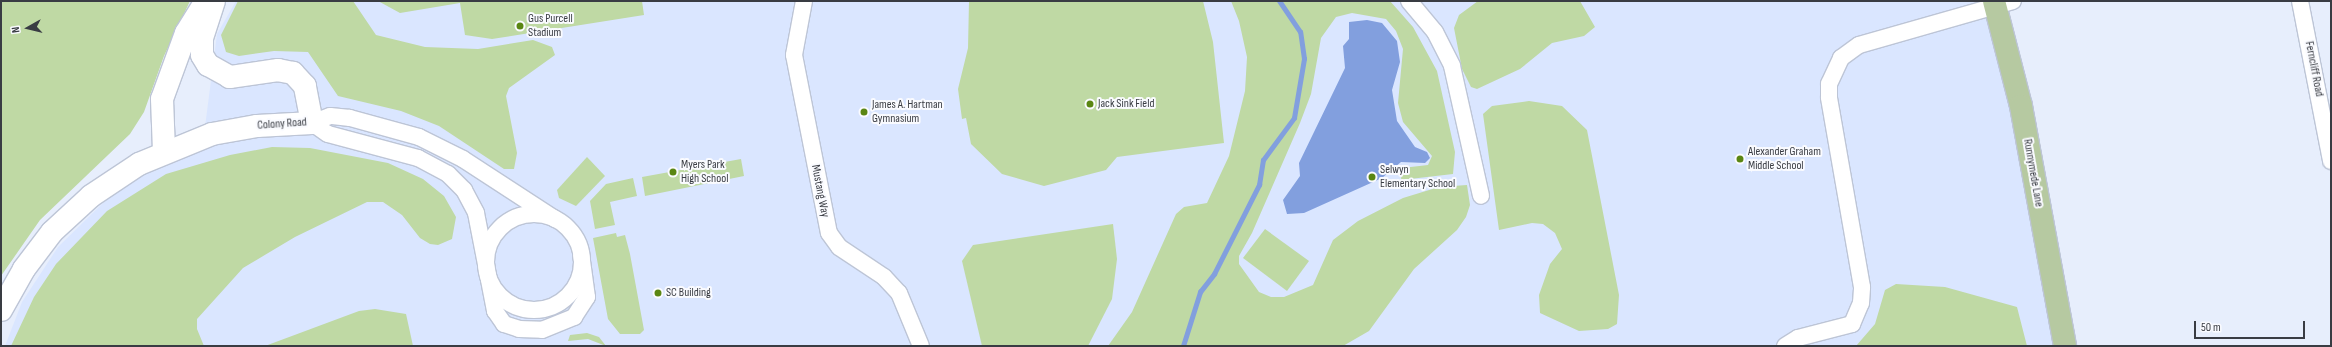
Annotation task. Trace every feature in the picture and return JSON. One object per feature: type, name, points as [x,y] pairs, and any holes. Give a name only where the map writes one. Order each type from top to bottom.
[{"type":"main road","name":"Runnymede Lane","points":[[2001,3],[2065,346]]},
{"type":"street","points":[[164,151],[160,119],[166,85],[186,33],[207,1]]},
{"type":"street","name":"Colony Road","points":[[1,310],[37,250],[70,213],[114,180],[164,151],[194,139],[236,128],[312,123],[305,86],[293,73],[278,70],[230,77],[208,65],[202,55],[202,38],[214,1]]},
{"type":"street","name":"Mustang Way","points":[[804,1],[794,55],[826,225],[839,247],[884,277],[899,293],[921,346]]},
{"type":"street","points":[[1408,1],[1435,32],[1452,66],[1480,196]]},
{"type":"street","name":"Ferncliff Road","points":[[2300,1],[2331,161]]},
{"type":"street","points":[[1785,346],[1801,337],[1841,330],[1854,322],[1862,294],[1829,97],[1836,65],[1846,51],[1860,45],[2001,3]]},
{"type":"street","points":[[330,116],[350,118],[420,137],[463,159],[555,219],[577,240],[581,254],[586,302],[574,317],[542,330],[519,329],[499,319],[487,272],[476,213],[464,190],[448,174],[418,158],[328,134],[312,123],[330,116]]},
{"type":"street","points":[[487,272],[491,242],[505,225],[525,215],[555,219]]},
{"type":"shaded area","points":[[236,1],[1984,1],[2011,106],[2055,346],[5,346],[22,302],[58,247],[105,201],[141,176],[202,150],[217,34]]},
{"type":"green space","points":[[1,1],[190,1],[164,56],[144,112],[130,134],[40,220],[1,276]]},
{"type":"green space","points":[[238,1],[353,1],[376,35],[425,47],[478,49],[533,40],[552,47],[555,55],[509,88],[506,96],[517,153],[514,169],[504,169],[439,126],[401,111],[338,96],[308,52],[274,51],[239,56],[226,52],[221,35]]},
{"type":"green space","name":"Gus Purcell Stadium","points":[[378,1],[642,1],[644,15],[492,39],[465,35],[460,3],[400,13]]},
{"type":"green space","name":"Jack Sink Field","points":[[969,1],[1203,1],[1213,42],[1224,143],[1117,157],[1106,170],[1044,186],[1002,174],[971,144],[966,118],[962,119],[958,89],[968,48]]},
{"type":"green space","points":[[1231,1],[1390,1],[1413,27],[1437,71],[1455,152],[1453,174],[1401,180],[1402,168],[1428,165],[1432,156],[1403,122],[1398,103],[1403,49],[1396,31],[1386,19],[1352,13],[1336,17],[1321,38],[1311,94],[1300,123],[1252,233],[1239,256],[1239,264],[1259,292],[1271,297],[1284,297],[1313,285],[1333,240],[1358,221],[1403,198],[1439,187],[1467,185],[1470,205],[1466,217],[1457,230],[1414,269],[1369,331],[1343,346],[1108,346],[1132,312],[1176,214],[1184,207],[1207,203],[1229,156],[1245,91],[1247,57],[1239,21]]},
{"type":"green space","points":[[1478,1],[1580,1],[1595,27],[1584,36],[1552,43],[1520,69],[1477,89],[1471,87],[1462,69],[1454,28],[1459,15]]},
{"type":"green space","points":[[1529,101],[1562,106],[1587,130],[1619,295],[1617,324],[1608,329],[1579,331],[1540,313],[1539,295],[1550,264],[1562,249],[1555,233],[1543,224],[1532,223],[1499,230],[1483,114],[1492,106]]},
{"type":"green space","points":[[272,147],[310,148],[388,163],[423,179],[444,196],[456,217],[452,239],[438,245],[430,244],[420,238],[402,215],[383,202],[367,202],[295,237],[243,268],[197,319],[197,329],[204,346],[11,346],[34,297],[56,264],[107,211],[166,174],[230,155]]},
{"type":"green space","points":[[587,157],[605,176],[576,206],[559,198],[557,190]]},
{"type":"green space","points":[[741,159],[744,176],[645,196],[642,177]]},
{"type":"green space","points":[[633,178],[637,196],[610,202],[615,225],[595,229],[590,201],[606,184]]},
{"type":"green space","points":[[1113,224],[1117,259],[1112,299],[1088,346],[982,346],[962,261],[973,245]]},
{"type":"green space","points":[[1265,229],[1309,261],[1287,291],[1243,258]]},
{"type":"green space","points":[[616,233],[617,237],[625,235],[630,254],[644,330],[640,334],[620,334],[608,319],[593,238]]},
{"type":"green space","points":[[1896,284],[1945,287],[2017,307],[2027,346],[1856,346],[1875,324],[1885,290]]},
{"type":"green space","points":[[375,309],[406,314],[413,346],[265,346],[359,311]]},
{"type":"green space","points":[[587,333],[599,337],[606,346],[588,339],[568,341],[570,335]]},
{"type":"water","points":[[1367,20],[1382,23],[1397,41],[1400,62],[1392,90],[1397,121],[1415,147],[1427,152],[1430,158],[1425,163],[1401,162],[1382,178],[1304,213],[1287,214],[1283,200],[1300,176],[1299,163],[1345,68],[1343,46],[1349,39],[1349,22]]},
{"type":"waterway","points":[[1183,346],[1200,292],[1214,274],[1259,185],[1263,160],[1294,118],[1304,59],[1300,32],[1279,1]]},
{"type":"place","name":"Gus Purcell Stadium","points":[[520,26]]},
{"type":"place","name":"Jack Sink Field","points":[[1090,104]]},
{"type":"place","name":"James A. Hartman Gymnasium","points":[[864,112]]},
{"type":"place","name":"Alexander Graham Middle School","points":[[1740,159]]},
{"type":"place","name":"Myers Park High School","points":[[673,172]]},
{"type":"place","name":"Selwyn Elementary School","points":[[1372,177]]},
{"type":"place","name":"SC Building","points":[[658,293]]}]
